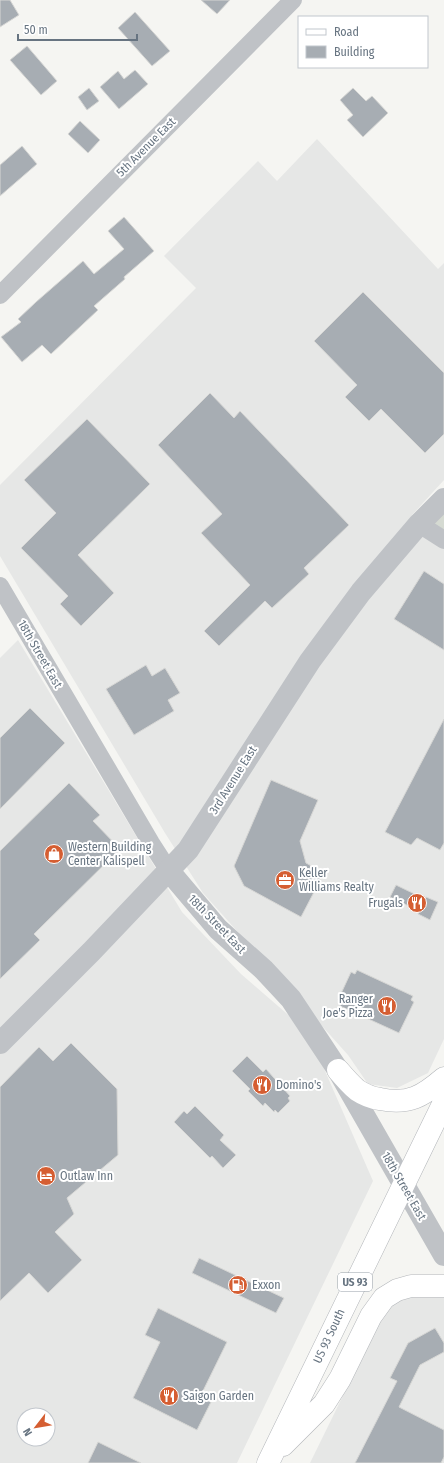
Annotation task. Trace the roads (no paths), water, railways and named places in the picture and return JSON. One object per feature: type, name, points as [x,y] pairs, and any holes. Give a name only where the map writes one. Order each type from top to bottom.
[{"type":"main road","points":[[338,1070],[359,1091],[376,1098],[394,1102],[413,1100],[430,1090],[444,1078]]},
{"type":"main road","name":"US 93 South","points":[[270,1460],[444,1102]]},
{"type":"main road","points":[[270,1460],[324,1404],[340,1379],[372,1316],[384,1298],[397,1290],[411,1286],[444,1286]]},
{"type":"street","name":"5th Avenue East","points":[[0,295],[293,0]]},
{"type":"street","name":"3rd Avenue East","points":[[0,1043],[91,952],[188,850],[310,661],[361,592],[419,524],[444,499]]},
{"type":"street","points":[[419,524],[444,540]]},
{"type":"street","name":"18th Street East","points":[[3,599],[169,871],[218,929],[264,970],[290,999],[338,1070],[444,1255]]},
{"type":"place","name":"Western Building Center Kalispell","points":[[54,854]]},
{"type":"place","name":"Keller Williams Realty","points":[[285,880]]},
{"type":"place","name":"Frugals","points":[[417,903]]},
{"type":"place","name":"Ranger Joe's Pizza","points":[[387,1006]]},
{"type":"place","name":"Domino's","points":[[262,1085]]},
{"type":"place","name":"Outlaw Inn","points":[[46,1176]]},
{"type":"place","name":"Exxon","points":[[238,1285]]},
{"type":"place","name":"Saigon Garden","points":[[169,1396]]}]
